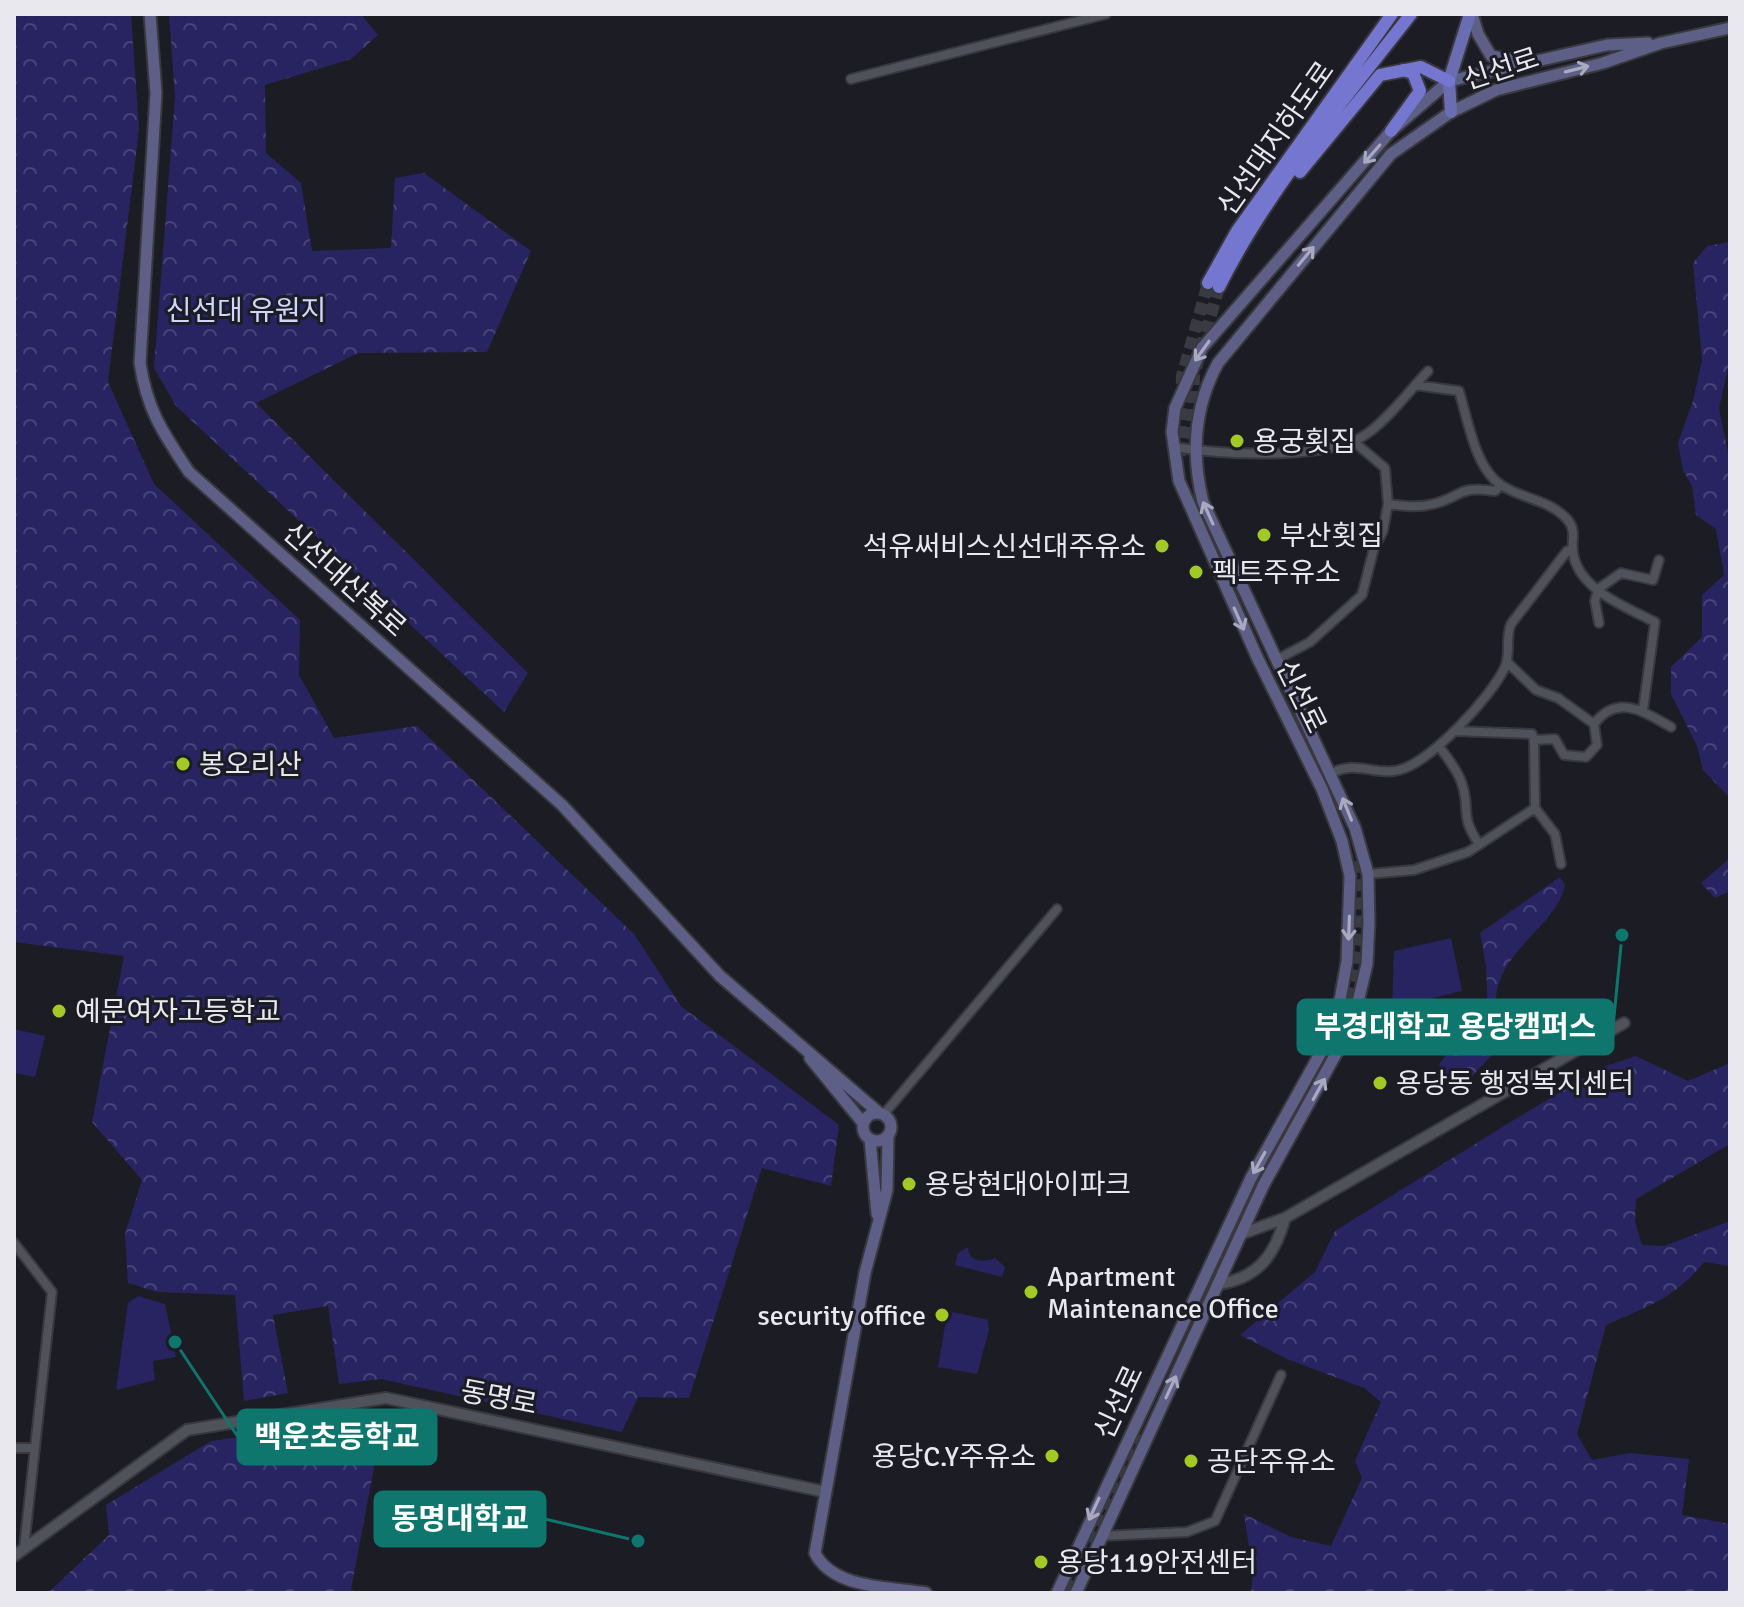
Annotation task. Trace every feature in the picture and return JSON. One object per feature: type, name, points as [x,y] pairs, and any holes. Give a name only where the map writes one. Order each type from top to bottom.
[{"type":"highway","name":"신선대지하도로","points":[[1389,18],[1237,231],[1213,285],[1411,14]]},
{"type":"highway","points":[[1271,204],[1323,147],[1380,75],[1421,67],[1449,81]]},
{"type":"highway","points":[[1391,131],[1420,91],[1413,73],[1400,69]]},
{"type":"main road","name":"신선대산복로","points":[[150,14],[156,93],[140,363],[145,398],[157,424],[189,472],[562,805],[720,976],[891,1124],[887,1190],[878,1217],[826,1492]]},
{"type":"main road","points":[[1471,14],[1491,56],[1502,60],[1529,61]]},
{"type":"main road","points":[[1451,112],[1449,81],[1471,14]]},
{"type":"main road","name":"신선로","points":[[1076,1593],[1263,1186],[1353,1023],[1367,964],[1368,874],[1361,847],[1332,773],[1203,502],[1195,469],[1197,422],[1205,386],[1218,363],[1391,154],[1451,112],[1496,90],[1603,63],[1661,43],[1730,28]]},
{"type":"main road","name":"신선로","points":[[1057,1593],[1239,1202],[1320,1054],[1338,1011],[1349,930],[1350,876],[1346,851],[1322,789],[1257,657],[1182,492],[1173,447],[1175,408],[1187,374],[1202,348],[1391,131],[1449,81],[1607,45],[1661,43]]},
{"type":"main road","points":[[1346,851],[1361,847]]},
{"type":"main road","name":"신선대산복로","points":[[805,1050],[863,1123],[865,1135],[870,1139],[878,1217]]},
{"type":"main road","points":[[863,1123],[881,1113]]},
{"type":"main road","points":[[870,1139],[876,1141],[888,1136]]},
{"type":"main road","points":[[826,1492],[815,1553],[822,1567],[834,1577],[926,1593]]},
{"type":"main road","points":[[1049,1593],[1066,1570]]},
{"type":"street","points":[[851,79],[1106,14]]},
{"type":"street","points":[[1173,447],[1273,454],[1353,441],[1367,433],[1428,371]]},
{"type":"street","points":[[1415,385],[1459,391],[1483,463],[1501,485],[1555,508],[1570,522],[1575,539],[1573,550],[1585,581],[1655,622],[1643,710]]},
{"type":"street","points":[[1276,660],[1310,642],[1362,595],[1374,548],[1383,531],[1388,504],[1385,468],[1353,441]]},
{"type":"street","points":[[1388,504],[1417,507],[1436,504],[1452,494],[1474,487],[1495,491],[1501,485]]},
{"type":"street","points":[[1332,773],[1355,765],[1399,771],[1439,746],[1456,731],[1507,662],[1506,636],[1511,624],[1567,551],[1573,550]]},
{"type":"street","points":[[1599,623],[1595,601],[1598,589],[1621,573],[1653,580],[1659,560]]},
{"type":"street","points":[[1507,662],[1536,690],[1558,698],[1594,724]]},
{"type":"street","points":[[1534,740],[1555,739],[1564,755],[1586,757],[1597,745],[1594,724],[1604,711],[1625,706],[1643,710],[1671,727]]},
{"type":"street","points":[[1456,731],[1512,730],[1532,734],[1535,808],[1555,834],[1561,864]]},
{"type":"street","points":[[1439,746],[1464,788],[1464,819],[1479,844]]},
{"type":"street","points":[[1368,874],[1414,870],[1468,852],[1535,808]]},
{"type":"street","points":[[881,1113],[1057,909]]},
{"type":"street","points":[[1244,1233],[1285,1218],[1624,1023]]},
{"type":"street","points":[[1219,1284],[1255,1273],[1274,1249],[1285,1218]]},
{"type":"street","points":[[14,1243],[52,1292],[24,1548]]},
{"type":"street","points":[[1100,1536],[1187,1532],[1215,1521],[1281,1375]]},
{"type":"street","name":"동명로","points":[[14,1556],[187,1430],[386,1398],[826,1492]]},
{"type":"street","points":[[14,1448],[34,1448]]},
{"type":"green space","points":[[14,14],[131,14],[139,129],[108,382],[154,484],[300,620],[299,675],[334,738],[417,726],[634,934],[681,1006],[839,1125],[831,1186],[762,1168],[689,1398],[638,1397],[622,1432],[381,1379],[339,1384],[328,1306],[273,1315],[288,1393],[244,1401],[235,1295],[157,1292],[128,1283],[125,1234],[142,1180],[92,1122],[124,956],[14,942]]},
{"type":"green space","name":"신선대 유원지","points":[[169,14],[361,14],[378,35],[351,59],[265,85],[266,153],[301,183],[312,251],[391,248],[395,178],[424,173],[531,251],[487,352],[358,353],[256,403],[528,673],[504,712],[176,406],[154,368],[175,97]]},
{"type":"green space","points":[[1730,242],[1730,360],[1719,408],[1730,463],[1730,798],[1703,770],[1697,746],[1671,694],[1671,667],[1702,637],[1702,595],[1724,575],[1716,529],[1696,515],[1692,486],[1683,470],[1678,443],[1693,401],[1702,360],[1693,263],[1707,246]]},
{"type":"green space","points":[[1730,858],[1730,891],[1715,898],[1701,883]]},
{"type":"green space","points":[[1560,877],[1565,885],[1559,901],[1503,973],[1497,991],[1496,1012],[1505,1041],[1460,1089],[1445,1082],[1439,1064],[1469,1029],[1488,1017],[1486,965],[1480,933]]},
{"type":"green space","points":[[1451,938],[1462,991],[1392,1008],[1394,951]]},
{"type":"green space","points":[[14,1029],[45,1036],[35,1077],[14,1073]]},
{"type":"green space","points":[[1636,1056],[1688,1081],[1730,1063],[1730,1144],[1636,1199],[1635,1222],[1642,1245],[1664,1246],[1730,1221],[1730,1266],[1704,1262],[1671,1293],[1606,1325],[1577,1434],[1592,1460],[1630,1453],[1689,1459],[1682,1515],[1730,1524],[1730,1593],[1251,1593],[1253,1573],[1244,1514],[1291,1537],[1331,1546],[1362,1478],[1355,1461],[1381,1402],[1364,1388],[1287,1359],[1240,1335],[1315,1272],[1335,1231],[1603,1067]]},
{"type":"green space","points":[[968,1247],[971,1256],[977,1260],[995,1258],[1005,1267],[1002,1277],[955,1265],[958,1253]]},
{"type":"green space","points":[[138,1296],[165,1304],[176,1357],[153,1361],[155,1380],[116,1390],[128,1303]]},
{"type":"green space","points":[[953,1312],[988,1320],[989,1330],[977,1374],[938,1367],[945,1326]]},
{"type":"green space","points":[[371,1419],[381,1431],[351,1589],[357,1593],[48,1593],[109,1535],[106,1505],[211,1441]]},
{"type":"tunnel","points":[[1180,456],[1182,376],[1208,283]]},
{"type":"tunnel","points":[[1192,439],[1194,375],[1219,287]]},
{"type":"tunnel","points":[[1327,1049],[1344,1006],[1354,957],[1358,908],[1352,862]]},
{"type":"tunnel","points":[[1266,1171],[1315,1073]]},
{"type":"tunnel","points":[[1196,1306],[1255,1191]]},
{"type":"tunnel","points":[[1071,1593],[1143,1436]]},
{"type":"place","name":"용궁횟집","points":[[1237,441]]},
{"type":"place","name":"부산횟집","points":[[1264,535]]},
{"type":"place","name":"석유써비스신선대주유소","points":[[1162,546]]},
{"type":"place","name":"펙트주유소","points":[[1196,572]]},
{"type":"place","name":"봉오리산","points":[[183,764]]},
{"type":"place","name":"부경대학교 용당캠퍼스","points":[[1622,935]]},
{"type":"place","name":"예문여자고등학교","points":[[59,1011]]},
{"type":"place","name":"용당동 행정복지센터","points":[[1380,1083]]},
{"type":"place","name":"용당현대아이파크","points":[[909,1184]]},
{"type":"place","name":"Apartment Maintenance Office","points":[[1031,1292]]},
{"type":"place","name":"security office","points":[[942,1315]]},
{"type":"place","name":"백운초등학교","points":[[175,1342]]},
{"type":"place","name":"용당C.Y주유소","points":[[1052,1456]]},
{"type":"place","name":"공단주유소","points":[[1191,1461]]},
{"type":"place","name":"동명대학교","points":[[638,1541]]},
{"type":"place","name":"용당119안전센터","points":[[1041,1562]]}]
